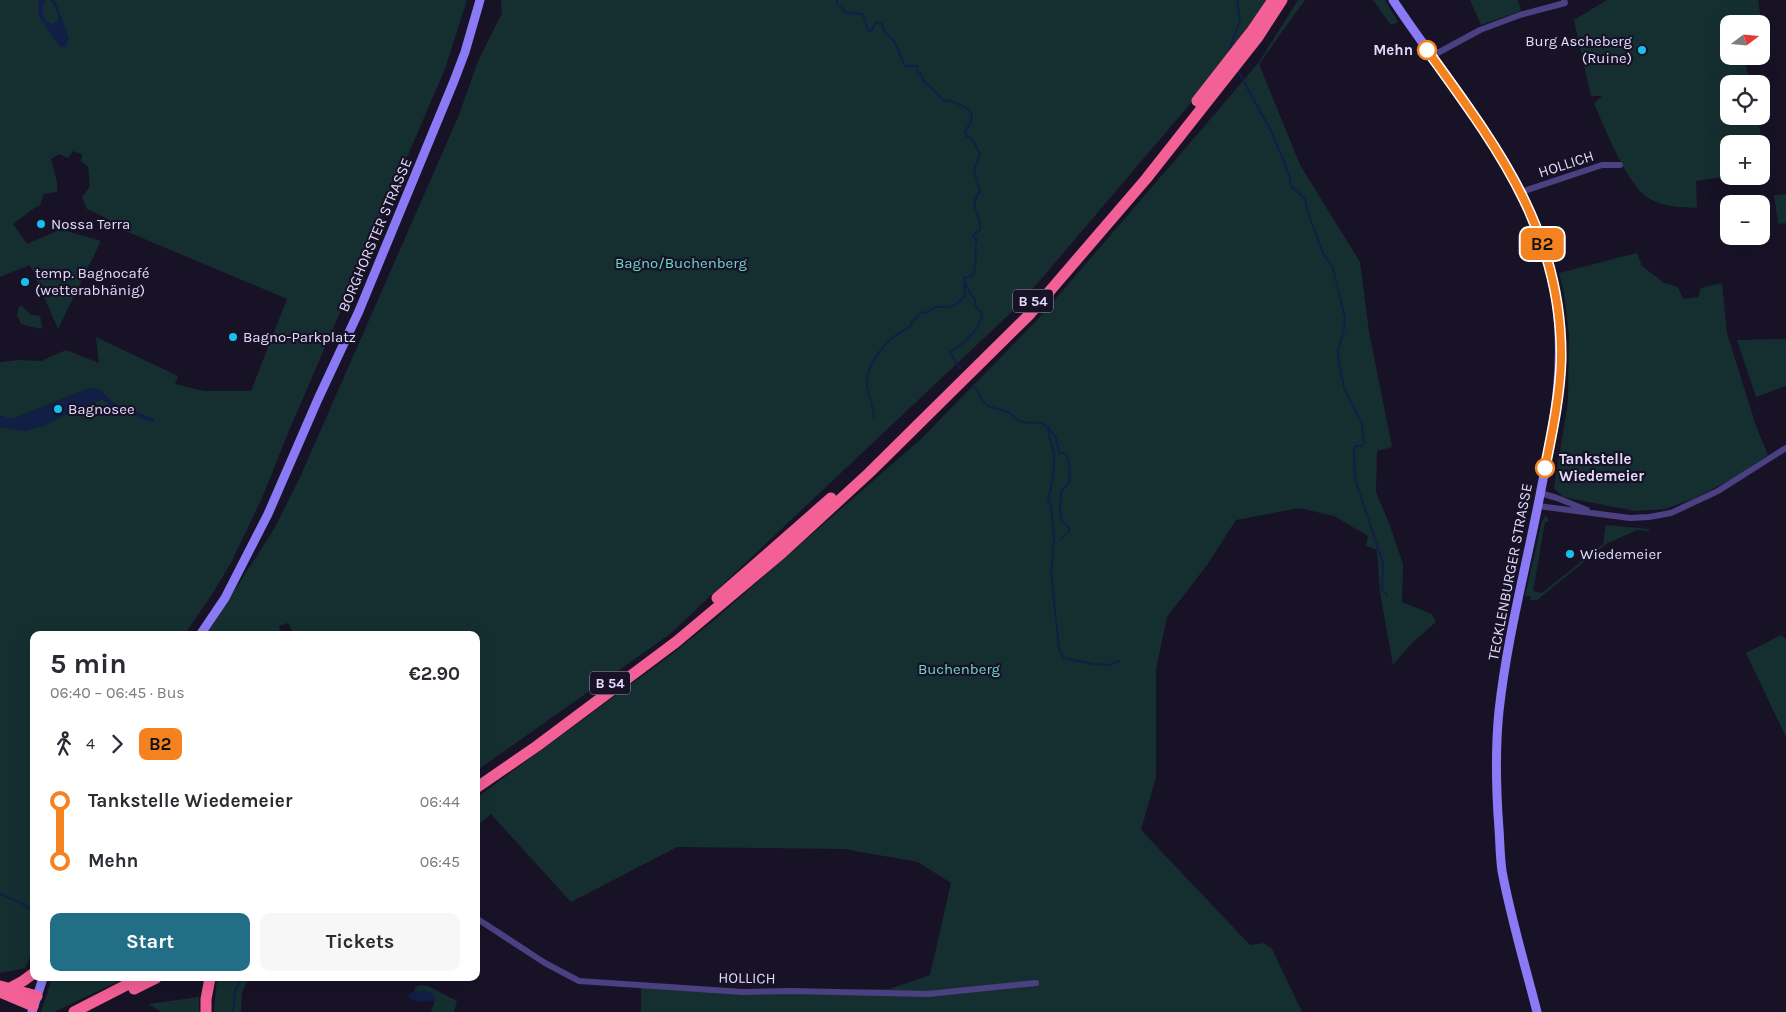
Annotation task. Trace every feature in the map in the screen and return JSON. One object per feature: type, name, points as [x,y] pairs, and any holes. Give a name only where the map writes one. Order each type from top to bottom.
[{"type":"highway","name":"B 54","points":[[480,776],[532,741],[673,637],[870,463],[1026,310],[1140,174],[1251,32],[1273,0]]},
{"type":"highway","name":"B 54","points":[[480,785],[537,746],[676,642],[782,554],[869,474],[1030,314],[1146,179],[1258,37],[1282,0]]},
{"type":"highway","points":[[3,989],[23,981],[30,976]]},
{"type":"highway","points":[[74,1012],[134,981]]},
{"type":"highway","points":[[91,1012],[150,981]]},
{"type":"highway","points":[[206,1012],[209,981]]},
{"type":"highway","points":[[3,989],[34,1005]]},
{"type":"main road","name":"BORGHORSTER STRASSE","points":[[203,631],[225,598],[258,537],[318,399],[359,311],[460,66],[480,0]]},
{"type":"main road","name":"TECKLENBURGER STRASSE","points":[[1393,0],[1478,121],[1521,192],[1540,235],[1551,270],[1557,305],[1561,360],[1553,430],[1507,651],[1499,713],[1495,777],[1502,870],[1537,1012]]},
{"type":"main road","points":[[34,1005],[41,981]]},
{"type":"street","points":[[1432,56],[1480,30],[1565,3],[1564,0]]},
{"type":"street","name":"HOLLICH","points":[[1521,192],[1602,165],[1620,165]]},
{"type":"street","points":[[1538,506],[1630,518],[1671,514],[1695,504],[1718,491],[1786,448]]},
{"type":"street","points":[[1540,493],[1593,512]]},
{"type":"street","name":"HOLLICH","points":[[480,921],[545,964],[579,982],[743,992],[792,991],[928,994],[1036,983]]},
{"type":"green space","points":[[0,0],[467,0],[445,69],[288,433],[262,498],[232,561],[187,631],[30,631],[30,957],[25,968],[0,973],[0,427],[25,431],[46,425],[73,410],[103,399],[112,407],[154,419],[113,403],[90,388],[15,418],[7,418],[0,415],[0,362],[19,360],[41,361],[66,350],[99,363],[96,337],[178,376],[175,384],[204,391],[251,391],[287,299],[109,224],[110,220],[87,209],[82,197],[90,186],[88,167],[81,161],[82,154],[73,151],[68,158],[59,154],[51,159],[57,182],[57,192],[44,194],[40,205],[13,224],[27,244],[57,231],[66,231],[101,241],[58,329],[30,265],[0,277]]},
{"type":"green space","name":"Bagno/Buchenberg","points":[[501,0],[1267,0],[1201,91],[1019,305],[670,634],[480,768],[480,631],[292,631],[288,623],[279,626],[280,631],[209,631],[274,529],[301,475],[459,115],[478,61],[502,13]]},
{"type":"green space","name":"Buchenberg","points":[[1298,0],[1305,0],[1259,64],[1300,165],[1360,262],[1369,332],[1392,447],[1377,451],[1376,492],[1403,564],[1402,602],[1432,614],[1436,622],[1412,643],[1393,665],[1380,593],[1377,550],[1366,546],[1368,536],[1334,516],[1299,508],[1236,520],[1207,565],[1167,617],[1156,669],[1156,777],[1141,830],[1250,945],[1264,943],[1272,949],[1302,1012],[641,1012],[641,984],[743,992],[889,989],[930,975],[951,883],[918,862],[844,849],[677,847],[571,902],[491,814],[480,824],[480,795],[671,655],[713,621],[922,438],[1039,318],[1259,62]]},
{"type":"green space","points":[[1373,0],[1385,0],[1398,22],[1391,25]]},
{"type":"green space","points":[[1470,0],[1518,0],[1521,11],[1481,25]]},
{"type":"green space","points":[[1607,0],[1758,0],[1760,15],[1720,15],[1720,65],[1746,65],[1748,75],[1720,75],[1720,125],[1759,125],[1761,135],[1720,135],[1720,177],[1696,181],[1697,208],[1675,206],[1654,201],[1644,195],[1627,173],[1594,104],[1602,96],[1591,96],[1574,20]]},
{"type":"green space","points":[[1786,194],[1786,223],[1778,224],[1774,195]]},
{"type":"green space","points":[[1637,253],[1642,266],[1664,283],[1678,287],[1683,299],[1698,297],[1701,288],[1722,283],[1727,333],[1756,426],[1768,455],[1732,479],[1693,499],[1665,509],[1635,511],[1563,497],[1554,488],[1568,402],[1569,336],[1564,292],[1559,273]]},
{"type":"green space","points":[[19,306],[22,306],[31,315],[40,316],[41,329],[21,324],[17,315]]},
{"type":"green space","points":[[1786,339],[1786,386],[1756,397],[1737,340]]},
{"type":"green space","points":[[1546,515],[1549,522],[1545,522],[1533,591],[1542,593],[1603,544],[1606,525],[1649,529],[1649,531],[1637,530],[1606,544],[1537,600],[1530,600],[1531,596],[1525,596],[1542,521]]},
{"type":"green space","points":[[1781,635],[1786,639],[1786,737],[1746,653]]},
{"type":"green space","points":[[51,981],[119,981],[54,1012],[41,1012]]},
{"type":"green space","points":[[217,981],[248,981],[242,993],[241,1012],[214,1012]]},
{"type":"green space","points":[[421,985],[428,986],[457,1001],[454,1012],[431,1012],[435,999],[424,990],[421,992],[415,991],[415,987]]},
{"type":"green space","points":[[199,997],[199,1012],[162,1012],[148,1004]]},
{"type":"water","points":[[39,0],[46,0],[43,14],[46,20],[52,24],[58,21],[54,4],[50,0],[55,0],[69,38],[66,47],[60,47],[39,17]]},
{"type":"water","name":"Bagnosee","points":[[90,388],[100,389],[113,403],[154,419],[154,423],[112,407],[103,399],[73,410],[46,425],[24,431],[0,427],[0,415],[7,418],[15,418]]},
{"type":"water","points":[[424,990],[433,994],[435,997],[434,1001],[420,1002],[410,999],[408,994]]},
{"type":"waterway","points":[[837,0],[837,4],[842,7],[844,12],[863,14],[868,31],[872,30],[876,22],[882,23],[883,30],[895,43],[905,66],[917,66],[918,74],[921,74],[923,81],[943,100],[961,105],[971,114],[971,121],[965,132],[966,136],[972,139],[980,154],[974,170],[980,191],[975,202],[980,230],[973,236],[977,240],[974,272],[972,276],[964,278],[968,290],[975,299],[976,307],[982,313],[975,331],[966,341],[950,352],[960,368]]},
{"type":"waterway","points":[[1230,52],[1240,20],[1237,0]]},
{"type":"waterway","points":[[1238,71],[1271,131],[1290,178],[1290,185],[1305,199],[1308,213],[1323,253],[1333,268],[1345,318],[1338,351],[1339,362],[1344,388],[1362,424],[1364,443],[1362,446],[1356,446],[1354,449],[1355,479],[1383,563],[1382,590],[1386,593],[1387,597]]},
{"type":"waterway","points":[[874,418],[867,384],[870,367],[875,358],[887,343],[910,327],[912,322],[921,313],[929,312],[936,307],[951,306],[965,296],[964,283]]},
{"type":"waterway","points":[[973,387],[976,388],[980,397],[988,406],[1006,411],[1020,422],[1039,423],[1048,427],[1054,461],[1053,478],[1048,500],[1051,505],[1054,539],[1051,573],[1059,648],[1063,658],[1110,665],[1119,661]]},
{"type":"waterway","points":[[1048,427],[1056,438],[1059,452],[1067,456],[1070,472],[1069,483],[1061,492],[1060,514],[1062,522],[1068,527],[1069,532],[1060,539]]},
{"type":"waterway","points":[[0,894],[30,909]]},
{"type":"waterway","points":[[233,1012],[235,991],[240,981]]},
{"type":"bus line","name":"B2","points":[[1427,50],[1478,121],[1509,170],[1540,235],[1551,270],[1557,305],[1561,360],[1553,430],[1545,468]]},
{"type":"place","name":"Mehn","points":[[1427,50]]},
{"type":"place","name":"Burg Ascheberg (Ruine)","points":[[1642,50]]},
{"type":"place","name":"Nossa Terra","points":[[41,224]]},
{"type":"place","name":"temp. Bagnocafé (wetterabhänig)","points":[[25,282]]},
{"type":"place","name":"Bagno-Parkplatz","points":[[233,337]]},
{"type":"place","name":"Bagnosee","points":[[58,409]]},
{"type":"place","name":"Tankstelle Wiedemeier","points":[[1545,468]]},
{"type":"place","name":"Wiedemeier","points":[[1570,554]]}]
